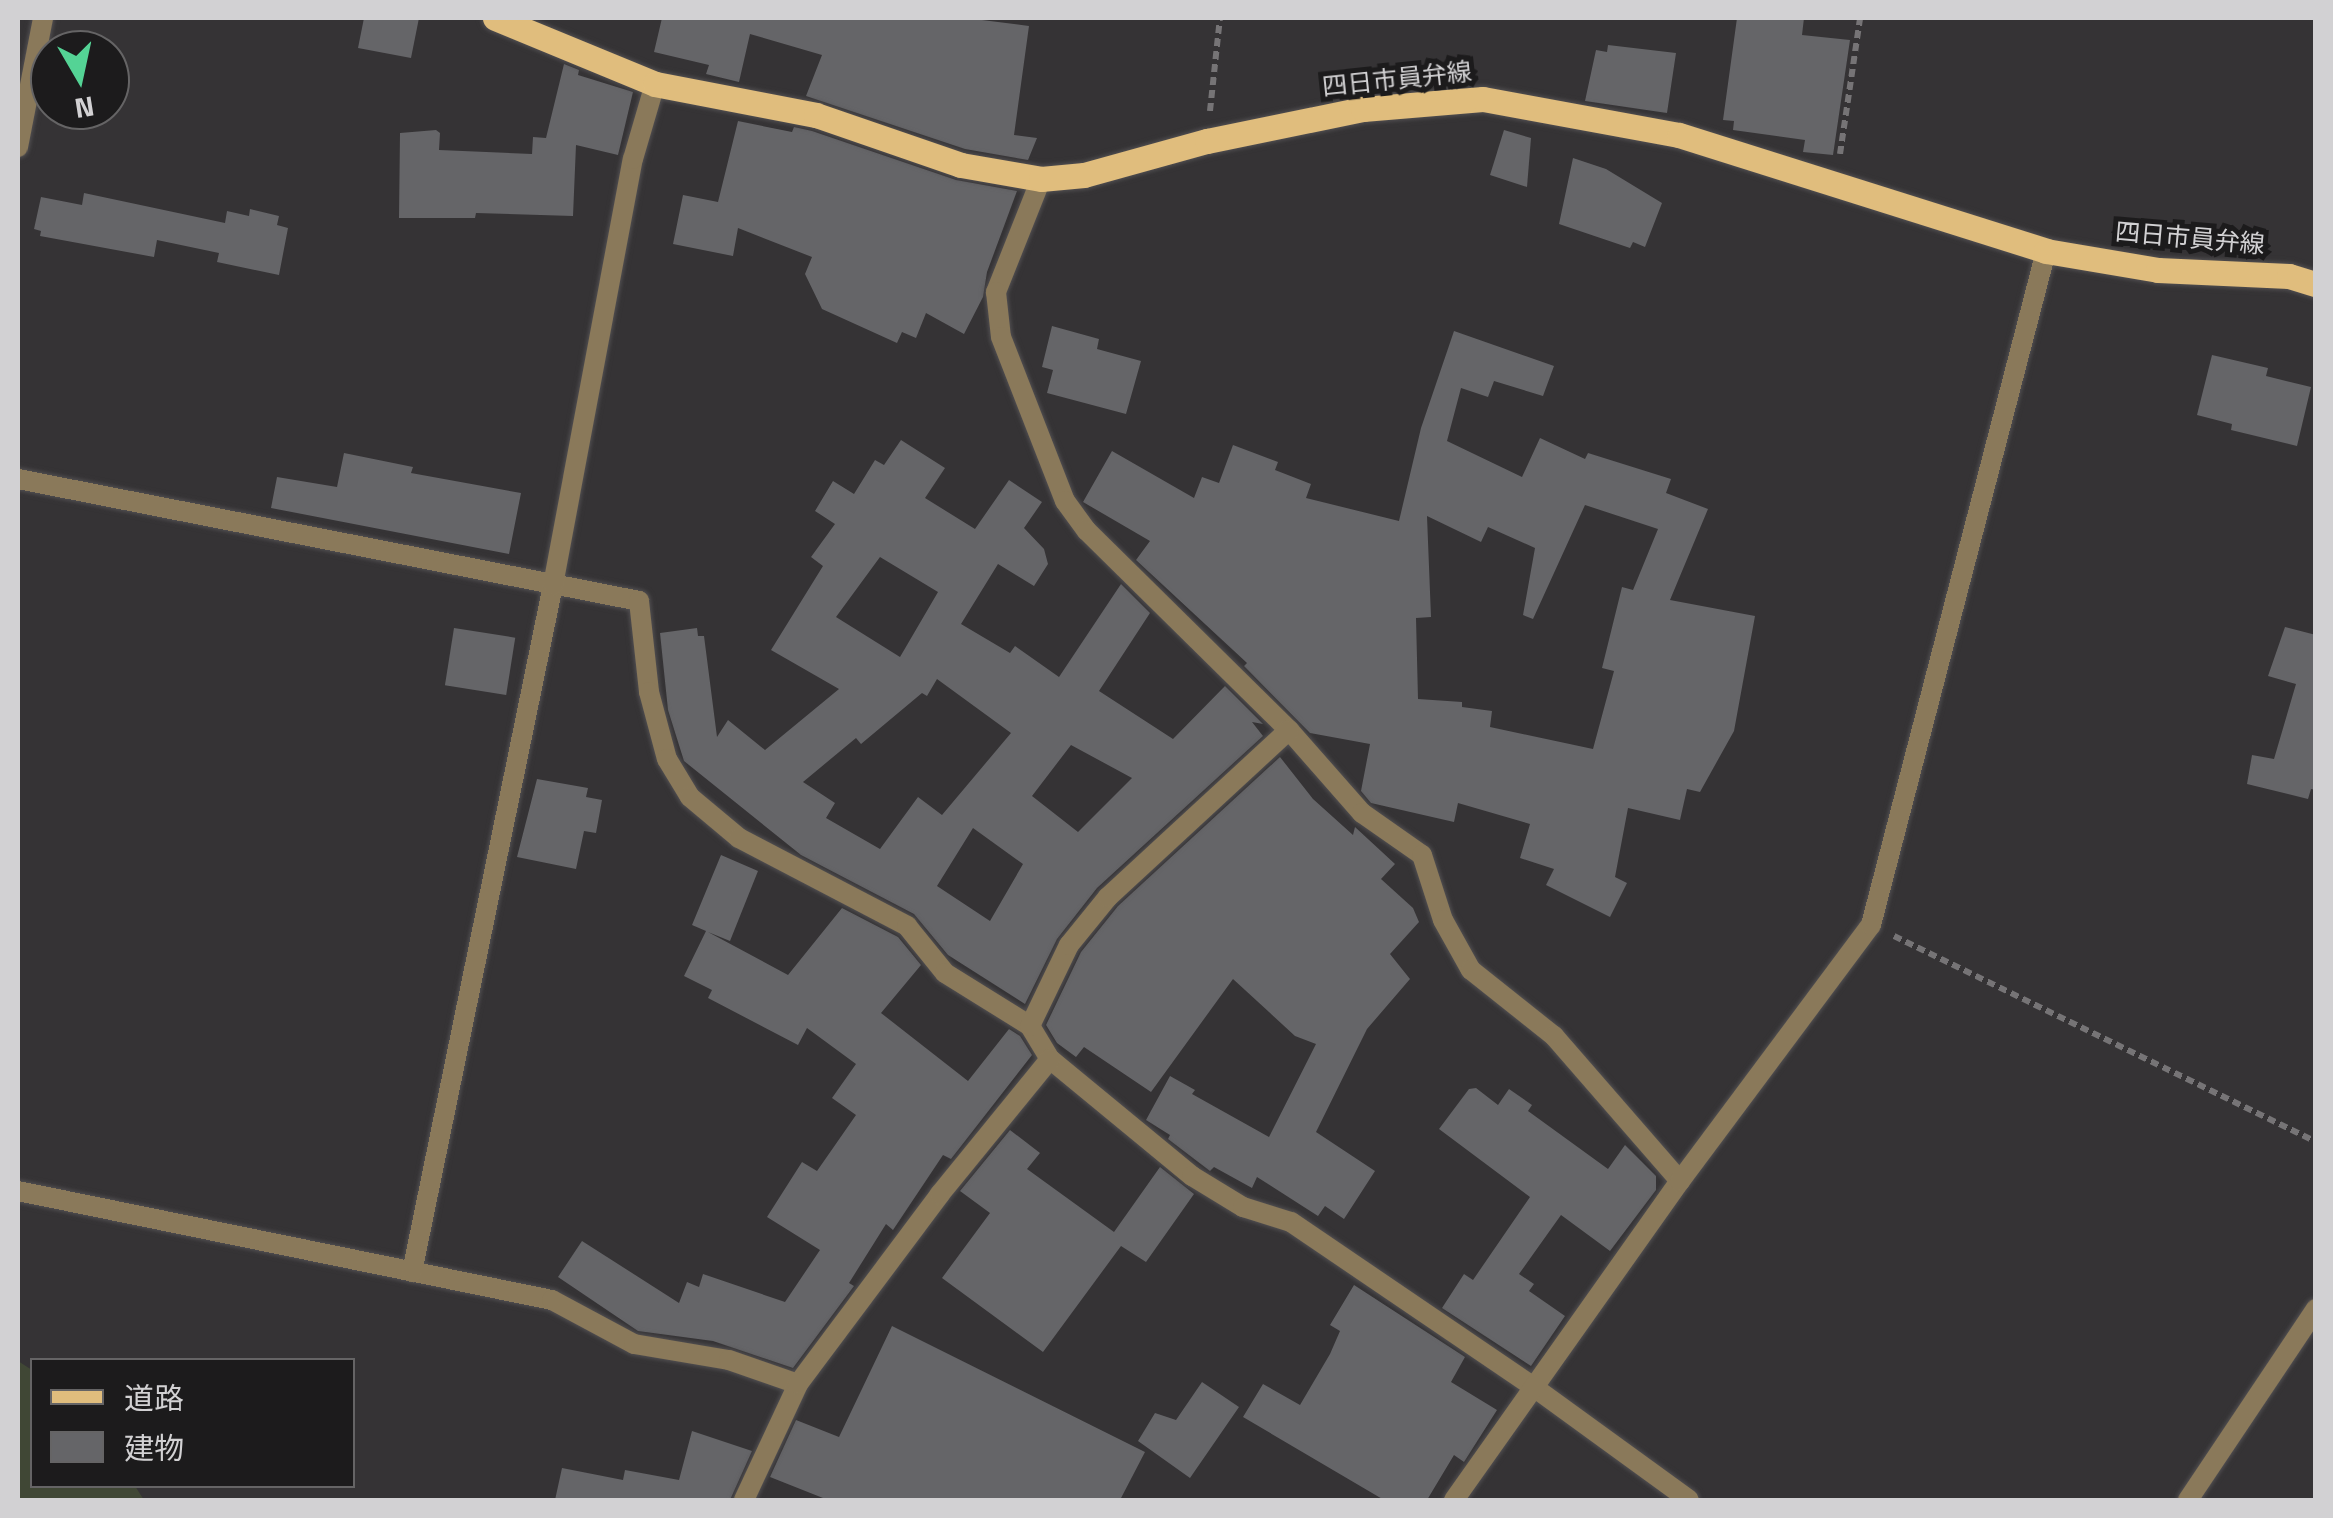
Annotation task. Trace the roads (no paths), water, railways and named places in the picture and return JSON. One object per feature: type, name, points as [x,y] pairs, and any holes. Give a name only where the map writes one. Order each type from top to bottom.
[{"type":"main road","name":"四日市員弁線","points":[[495,18],[655,84],[816,114],[961,165],[1041,179],[1084,175],[1207,140],[1363,109],[1483,99],[1679,136],[2046,251],[2158,270],[2290,276],[2316,284]]},
{"type":"street","points":[[18,147],[43,18]]},
{"type":"street","points":[[412,1272],[553,586],[633,159],[655,84]]},
{"type":"street","points":[[1041,179],[996,292],[1002,337],[1066,501],[1087,530],[1288,730],[1362,813],[1422,855],[1443,920],[1471,970],[1554,1036],[1680,1181]]},
{"type":"street","points":[[1454,1500],[1680,1181],[1872,925],[2046,251]]},
{"type":"street","points":[[18,480],[639,602],[653,708],[667,758],[690,796],[739,838],[907,926],[945,973],[1030,1026],[1050,1059],[1192,1176],[1243,1207],[1291,1222],[1534,1388],[1688,1500]]},
{"type":"street","points":[[1030,1026],[1068,945],[1108,897],[1288,730]]},
{"type":"street","points":[[744,1500],[798,1384],[940,1194],[1050,1059]]},
{"type":"street","points":[[18,1191],[552,1300],[634,1344],[729,1360],[798,1384]]},
{"type":"street","points":[[2188,1500],[2316,1308]]}]
